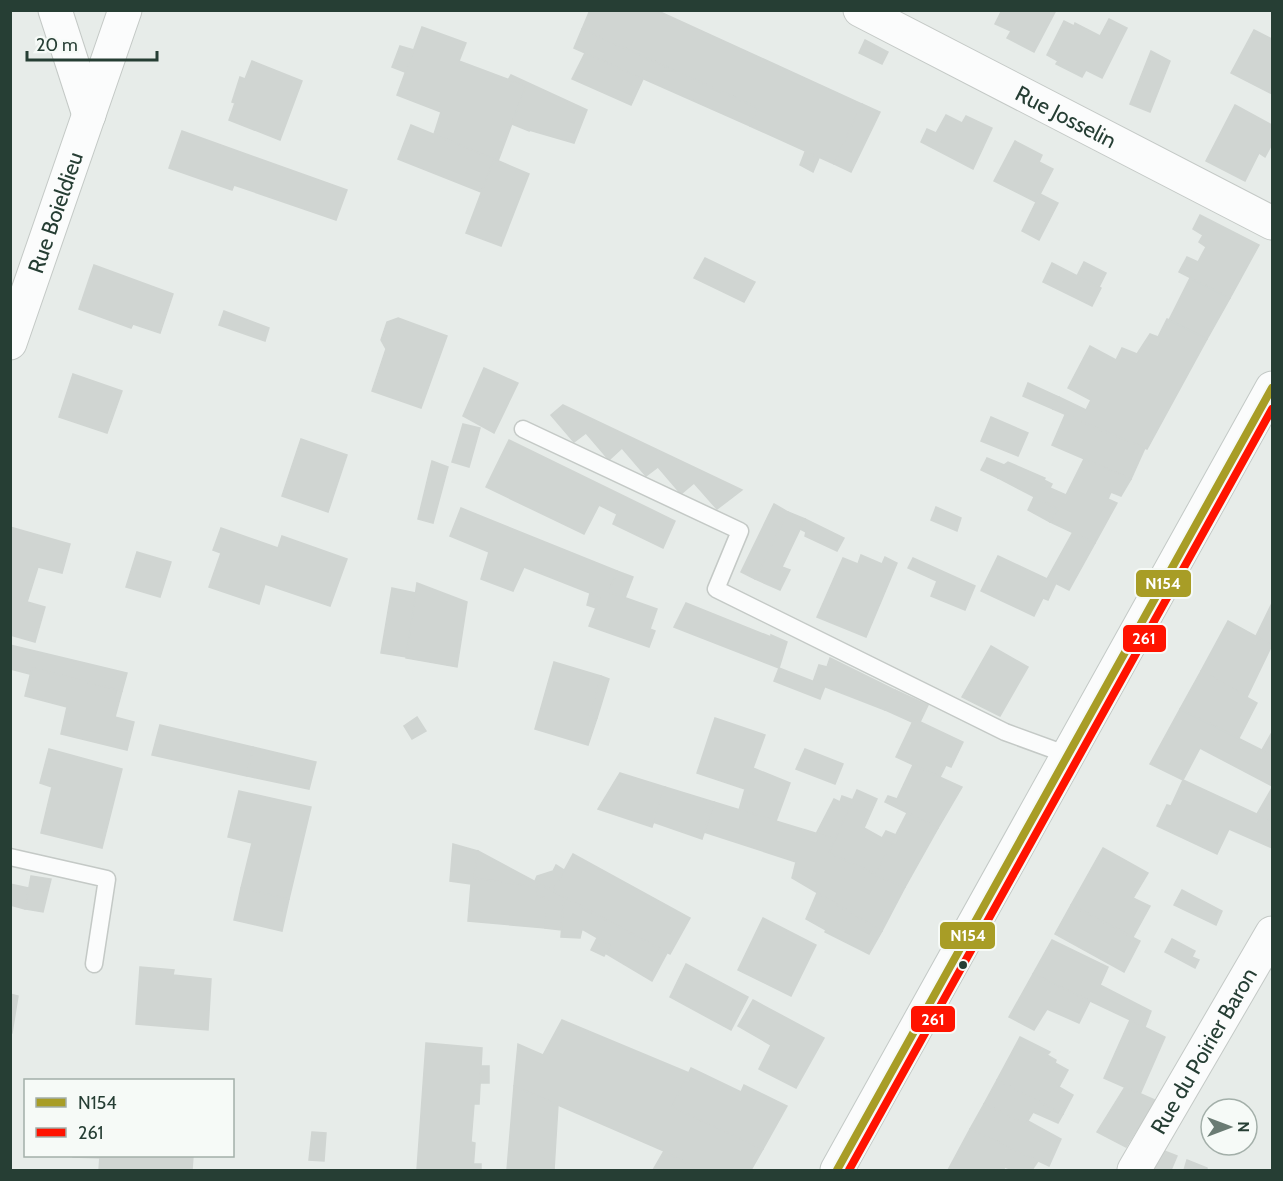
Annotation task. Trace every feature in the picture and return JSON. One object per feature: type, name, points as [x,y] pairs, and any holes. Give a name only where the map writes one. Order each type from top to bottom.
[{"type":"street","points":[[55,10],[88,115]]},
{"type":"street","name":"Rue Boieldieu","points":[[10,344],[125,10]]},
{"type":"street","name":"Rue Josselin","points":[[860,10],[1272,224]]},
{"type":"street","points":[[837,1170],[1272,388]]},
{"type":"street","name":"Rue du Poirier Baron","points":[[1134,1170],[1272,933]]},
{"type":"lane","points":[[523,429],[740,531],[716,589],[1005,732],[1068,754]]},
{"type":"lane","points":[[10,858],[107,879],[94,964]]},
{"type":"building","points":[[590,10],[656,10],[862,104],[834,164],[750,126],[758,108],[582,29]]},
{"type":"building","points":[[1002,10],[1051,10],[1055,12],[1034,52],[1007,38],[1011,31],[995,24]]},
{"type":"building","points":[[1109,19],[1127,28],[1102,78],[1086,70],[1082,77],[1056,64],[1058,61],[1047,55],[1064,21],[1074,26],[1075,23],[1100,36]]},
{"type":"building","points":[[422,27],[466,43],[459,61],[526,86],[498,161],[434,134],[441,112],[397,95]]},
{"type":"building","points":[[582,29],[758,108],[750,126],[574,48]]},
{"type":"building","points":[[1254,30],[1272,39],[1272,94],[1231,73]]},
{"type":"building","points":[[865,40],[888,52],[882,64],[859,53]]},
{"type":"building","points":[[400,46],[414,50],[405,72],[392,67]]},
{"type":"building","points":[[1151,51],[1170,61],[1150,112],[1130,104]]},
{"type":"building","points":[[585,53],[643,79],[631,105],[572,79]]},
{"type":"building","points":[[252,61],[302,81],[280,140],[229,120],[240,77],[245,79]]},
{"type":"building","points":[[511,75],[587,110],[574,143],[512,124],[526,86],[508,80]]},
{"type":"building","points":[[862,104],[880,112],[851,172],[834,164]]},
{"type":"building","points":[[1235,105],[1272,125],[1272,144],[1265,157],[1259,153],[1245,181],[1206,161]]},
{"type":"building","points":[[946,115],[962,123],[966,116],[992,128],[973,169],[921,142],[927,129],[936,133]]},
{"type":"building","points":[[411,125],[494,159],[481,192],[398,159]]},
{"type":"building","points":[[182,131],[347,190],[336,220],[234,185],[232,190],[169,168]]},
{"type":"building","points":[[1015,141],[1042,155],[1039,162],[1053,169],[1036,202],[994,181]]},
{"type":"building","points":[[805,152],[819,158],[813,172],[800,165]]},
{"type":"building","points":[[494,159],[529,174],[501,246],[466,233]]},
{"type":"building","points":[[1040,194],[1058,203],[1039,240],[1022,231]]},
{"type":"building","points":[[1200,215],[1259,245],[1230,298],[1179,272],[1187,257],[1198,262],[1206,247],[1199,242],[1203,235],[1193,229]]},
{"type":"building","points":[[705,258],[755,282],[744,302],[694,278]]},
{"type":"building","points":[[1084,262],[1106,273],[1099,287],[1077,276]]},
{"type":"building","points":[[1052,263],[1101,288],[1092,306],[1043,282]]},
{"type":"building","points":[[94,265],[173,294],[160,333],[133,324],[131,328],[79,309]]},
{"type":"building","points":[[1190,278],[1230,298],[1207,339],[1169,320]]},
{"type":"building","points":[[224,311],[269,328],[265,341],[219,325]]},
{"type":"building","points":[[398,318],[447,336],[421,408],[372,391],[386,349],[381,340],[387,322]]},
{"type":"building","points":[[1167,319],[1207,339],[1147,449],[1053,409],[1059,397],[1086,410],[1091,400],[1068,388],[1090,346],[1116,360],[1122,348],[1137,354],[1150,334],[1158,337]]},
{"type":"building","points":[[484,368],[518,383],[494,433],[463,416]]},
{"type":"building","points":[[73,374],[122,391],[107,433],[59,417]]},
{"type":"building","points":[[1028,383],[1059,397],[1053,409],[1023,396]]},
{"type":"building","points":[[563,405],[742,490],[717,509],[694,483],[681,494],[658,467],[646,476],[622,448],[609,460],[586,433],[574,442],[551,415]]},
{"type":"building","points":[[1065,415],[1145,448],[1131,479],[1052,445]]},
{"type":"building","points":[[991,417],[1028,433],[1018,456],[981,441]]},
{"type":"building","points":[[463,424],[480,428],[469,467],[452,462]]},
{"type":"building","points":[[301,439],[347,455],[328,512],[282,496]]},
{"type":"building","points":[[509,440],[675,521],[663,548],[613,524],[617,514],[599,505],[584,534],[486,487]]},
{"type":"building","points":[[987,458],[1004,465],[998,478],[981,470]]},
{"type":"building","points":[[1084,459],[1131,479],[1121,496],[1111,492],[1108,499],[1117,503],[1095,543],[1050,522],[1058,509],[998,478],[1004,465],[1008,462],[1045,478],[1044,480],[1052,484],[1050,488],[1066,495]]},
{"type":"building","points":[[432,461],[448,467],[433,523],[418,519]]},
{"type":"building","points":[[1034,497],[1058,509],[1050,522],[1028,510]]},
{"type":"building","points":[[774,504],[788,512],[755,579],[741,572]]},
{"type":"building","points":[[936,507],[961,518],[957,531],[931,520]]},
{"type":"building","points":[[461,508],[617,571],[609,592],[657,609],[650,629],[655,631],[649,647],[589,626],[600,597],[524,567],[513,591],[481,579],[489,552],[450,536]]},
{"type":"building","points":[[788,512],[805,519],[782,567],[790,570],[780,590],[755,579]]},
{"type":"building","points":[[805,519],[844,538],[837,551],[805,536],[806,532],[800,529]]},
{"type":"building","points":[[10,527],[70,544],[62,573],[38,567],[27,602],[10,597]]},
{"type":"building","points":[[221,528],[278,548],[282,536],[347,559],[330,606],[265,584],[259,604],[209,587],[221,553],[213,550]]},
{"type":"building","points":[[1073,532],[1095,543],[1069,590],[1047,579]]},
{"type":"building","points":[[137,552],[171,562],[160,597],[126,587]]},
{"type":"building","points":[[861,555],[882,564],[885,557],[897,563],[866,637],[817,617],[843,558],[858,564]]},
{"type":"building","points":[[998,556],[1056,583],[1048,600],[1043,598],[1034,616],[981,591]]},
{"type":"building","points":[[913,558],[975,586],[965,610],[931,596],[937,581],[908,568]]},
{"type":"building","points":[[617,571],[633,577],[625,598],[609,592]]},
{"type":"building","points":[[417,583],[467,602],[457,667],[406,658]]},
{"type":"building","points":[[392,588],[416,593],[406,657],[381,653]]},
{"type":"building","points":[[590,593],[600,597],[596,608],[587,605]]},
{"type":"building","points":[[10,597],[45,607],[35,642],[10,635]]},
{"type":"building","points":[[686,603],[787,642],[779,668],[674,627]]},
{"type":"building","points":[[1272,603],[1272,645],[1256,636]]},
{"type":"building","points":[[1228,621],[1272,645],[1247,697],[1201,671]]},
{"type":"building","points":[[10,645],[127,673],[122,691],[32,668],[30,674],[10,669]]},
{"type":"building","points":[[991,646],[1028,667],[1000,716],[962,697]]},
{"type":"building","points":[[830,658],[895,690],[885,710],[813,682],[819,665],[827,667]]},
{"type":"building","points":[[554,662],[601,676],[590,716],[597,718],[588,745],[535,729]]},
{"type":"building","points":[[32,668],[122,691],[115,717],[134,722],[127,750],[61,734],[67,707],[25,696]]},
{"type":"building","points":[[779,668],[825,686],[820,699],[774,681]]},
{"type":"building","points":[[1201,671],[1257,703],[1239,738],[1180,709]]},
{"type":"building","points":[[601,676],[609,679],[597,718],[590,716]]},
{"type":"building","points":[[895,690],[928,705],[920,722],[914,719],[912,722],[885,710]]},
{"type":"building","points":[[1180,709],[1272,755],[1272,786],[1200,748],[1183,780],[1150,764]]},
{"type":"building","points":[[417,717],[426,731],[412,739],[404,726]]},
{"type":"building","points":[[715,718],[765,735],[753,768],[790,783],[776,821],[739,810],[745,789],[697,773]]},
{"type":"building","points":[[914,719],[963,742],[951,767],[946,765],[940,777],[896,757]]},
{"type":"building","points":[[160,725],[253,747],[247,776],[152,755]]},
{"type":"building","points":[[1272,735],[1272,755],[1262,750]]},
{"type":"building","points":[[253,747],[316,762],[309,789],[247,776]]},
{"type":"building","points":[[49,749],[122,769],[102,848],[41,833],[52,787],[40,783]]},
{"type":"building","points":[[805,749],[843,764],[835,784],[796,769]]},
{"type":"building","points":[[913,765],[962,787],[938,828],[885,802],[888,796],[897,799]]},
{"type":"building","points":[[620,773],[665,787],[652,827],[598,809]]},
{"type":"building","points":[[1183,780],[1272,821],[1272,848],[1229,829],[1217,854],[1157,826],[1167,805],[1171,806]]},
{"type":"building","points":[[665,787],[714,802],[702,839],[653,822]]},
{"type":"building","points":[[1272,788],[1272,821],[1257,814]]},
{"type":"building","points":[[857,790],[877,799],[864,828],[882,838],[886,831],[896,835],[875,875],[829,853]]},
{"type":"building","points":[[239,791],[311,807],[289,899],[241,888],[252,843],[228,837]]},
{"type":"building","points":[[842,796],[853,800],[835,839],[816,834],[834,799],[840,802]]},
{"type":"building","points":[[714,802],[835,839],[829,853],[905,887],[882,931],[792,878],[796,862],[704,832]]},
{"type":"building","points":[[907,813],[938,828],[905,887],[875,875]]},
{"type":"building","points":[[453,844],[478,851],[474,878],[538,887],[537,896],[548,898],[545,928],[468,921],[471,884],[450,881]]},
{"type":"building","points":[[1103,848],[1148,873],[1133,898],[1150,906],[1133,937],[1071,905]]},
{"type":"building","points":[[478,851],[564,897],[561,930],[545,928],[548,898],[537,896],[538,887],[474,878]]},
{"type":"building","points":[[573,854],[690,918],[670,954],[553,891]]},
{"type":"building","points":[[556,865],[564,870],[553,891],[535,881],[537,876],[553,871]]},
{"type":"building","points":[[31,876],[51,879],[43,912],[25,909]]},
{"type":"building","points":[[10,884],[29,888],[25,909],[10,905]]},
{"type":"building","points":[[241,888],[289,899],[282,931],[234,920]]},
{"type":"building","points":[[1182,890],[1222,911],[1216,925],[1174,905]]},
{"type":"building","points":[[817,893],[882,931],[869,954],[825,932],[826,930],[806,919]]},
{"type":"building","points":[[564,897],[667,953],[652,981],[605,953],[610,945],[582,929],[580,938],[561,937]]},
{"type":"building","points":[[1071,905],[1140,941],[1124,972],[1055,934]]},
{"type":"building","points":[[763,918],[816,945],[791,996],[738,970]]},
{"type":"building","points":[[597,938],[610,945],[604,956],[591,950]]},
{"type":"building","points":[[1172,939],[1195,951],[1192,957],[1199,960],[1195,968],[1165,952]]},
{"type":"building","points":[[1052,940],[1108,967],[1100,985],[1151,1011],[1145,1027],[1033,974]]},
{"type":"building","points":[[686,964],[748,997],[731,1030],[670,997]]},
{"type":"building","points":[[140,967],[174,970],[173,975],[211,979],[208,1030],[136,1024]]},
{"type":"building","points":[[1033,974],[1090,1001],[1079,1023],[1047,1009],[1034,1030],[1009,1017]]},
{"type":"building","points":[[10,994],[18,996],[12,1033],[10,1033]]},
{"type":"building","points":[[753,1000],[824,1038],[796,1088],[759,1069],[771,1045],[738,1026]]},
{"type":"building","points":[[562,1020],[689,1073],[672,1107],[763,1149],[751,1170],[699,1170],[664,1151],[514,1086],[518,1044],[543,1055]]},
{"type":"building","points":[[1130,1020],[1165,1037],[1140,1094],[1104,1078]]},
{"type":"building","points":[[1020,1037],[1050,1052],[1047,1055],[1056,1060],[1055,1063],[1068,1070],[1059,1087],[1073,1095],[1063,1114],[997,1080]]},
{"type":"building","points":[[426,1043],[482,1048],[479,1104],[474,1104],[471,1142],[475,1143],[473,1170],[417,1170]]},
{"type":"building","points":[[481,1066],[489,1066],[489,1083],[480,1083]]},
{"type":"building","points":[[691,1068],[741,1092],[744,1085],[787,1106],[763,1149],[672,1107]]},
{"type":"building","points":[[997,1080],[1063,1114],[1058,1123],[1033,1112],[1026,1124],[984,1104]]},
{"type":"building","points":[[514,1086],[558,1105],[554,1170],[507,1170]]},
{"type":"building","points":[[1125,1087],[1155,1100],[1126,1147],[1097,1132]]},
{"type":"building","points":[[984,1104],[1026,1124],[1028,1121],[1061,1139],[1049,1166],[970,1129]]},
{"type":"building","points":[[970,1129],[1038,1161],[1032,1170],[1013,1170],[1005,1167],[1003,1170],[948,1170]]},
{"type":"building","points":[[312,1132],[326,1133],[324,1161],[309,1160]]},
{"type":"building","points":[[1149,1145],[1177,1156],[1171,1170],[1133,1170]]},
{"type":"building","points":[[664,1151],[697,1169],[653,1170]]},
{"type":"building","points":[[100,1157],[193,1157],[192,1170],[99,1170]]},
{"type":"building","points":[[1187,1160],[1207,1168],[1207,1170],[1184,1170]]},
{"type":"building","points":[[474,1164],[481,1164],[481,1170],[473,1170]]},
{"type":"transit line","name":"N154","points":[[837,1170],[1272,388]]},
{"type":"transit line","name":"261","points":[[849,1170],[1272,409]]}]
